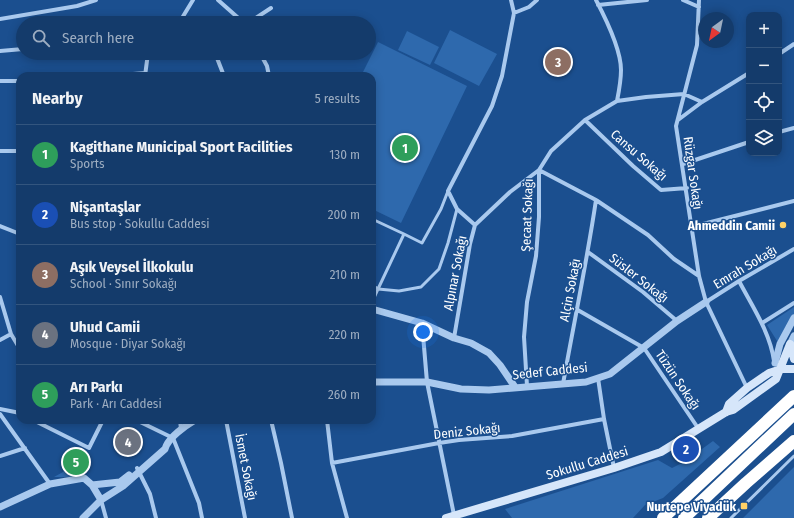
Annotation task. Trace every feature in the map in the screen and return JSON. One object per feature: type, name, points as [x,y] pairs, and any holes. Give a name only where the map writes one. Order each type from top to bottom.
[{"type":"highway","points":[[663,518],[794,396]]},
{"type":"highway","points":[[684,518],[794,414]]},
{"type":"highway","points":[[708,518],[794,441]]},
{"type":"main road","points":[[781,369],[790,344]]},
{"type":"main road","points":[[790,344],[794,359]]},
{"type":"main road","points":[[775,363],[781,369],[794,368]]},
{"type":"main road","name":"Sokullu Caddesi","points":[[726,412],[729,404],[747,388],[769,373],[781,369]]},
{"type":"main road","name":"Sokullu Caddesi","points":[[450,517],[614,468],[661,452],[698,428],[726,412],[733,410],[776,379],[781,369]]},
{"type":"street","points":[[18,16],[77,6],[96,0]]},
{"type":"street","points":[[183,16],[193,0]]},
{"type":"street","points":[[218,0],[236,16]]},
{"type":"street","points":[[475,225],[456,209],[448,191],[492,106],[502,76],[514,13],[511,0]]},
{"type":"street","points":[[514,13],[529,7],[537,0]]},
{"type":"street","points":[[596,0],[607,21],[616,46],[621,69],[617,101]]},
{"type":"street","points":[[598,5],[647,0]]},
{"type":"street","points":[[683,0],[699,7]]},
{"type":"street","name":"Rüzgar Sokağı","points":[[699,0],[697,45],[676,126],[687,188],[699,276],[706,302],[747,388]]},
{"type":"street","points":[[259,16],[271,8]]},
{"type":"street","points":[[0,19],[16,16]]},
{"type":"street","points":[[782,52],[794,44]]},
{"type":"street","points":[[0,51],[16,50]]},
{"type":"street","points":[[145,72],[147,60]]},
{"type":"street","points":[[218,60],[222,72]]},
{"type":"street","points":[[264,60],[268,72]]},
{"type":"street","points":[[677,120],[702,102],[746,75]]},
{"type":"street","points":[[0,81],[16,81]]},
{"type":"street","points":[[684,94],[702,102]]},
{"type":"street","name":"Şecaat Sokağı","points":[[527,386],[524,337],[527,302],[536,256],[540,217],[539,170],[551,151],[585,120],[617,101],[684,94]]},
{"type":"street","name":"Cansu Sokağı","points":[[585,120],[633,166],[661,190],[687,188]]},
{"type":"street","points":[[782,131],[794,128]]},
{"type":"street","points":[[683,164],[746,143]]},
{"type":"street","points":[[0,151],[16,151]]},
{"type":"street","points":[[539,170],[596,200],[648,235],[674,259],[699,276]]},
{"type":"street","name":"Alpınar Sokağı","points":[[454,338],[470,244],[475,225],[510,192],[539,170]]},
{"type":"street","name":"Alçin Sokağı","points":[[563,384],[588,252],[596,200]]},
{"type":"street","points":[[691,226],[760,211],[794,201]]},
{"type":"street","points":[[0,226],[16,232]]},
{"type":"street","name":"Emrah Sokağı","points":[[706,302],[738,281],[794,249]]},
{"type":"street","name":"Süsler Sokağı","points":[[588,252],[643,292],[677,321]]},
{"type":"street","points":[[738,281],[762,323],[772,349],[775,363]]},
{"type":"street","points":[[0,297],[11,334],[16,342]]},
{"type":"street","name":"Sedef Caddesi","points":[[376,382],[427,382],[461,389],[489,390],[586,382],[610,374],[677,321],[706,302]]},
{"type":"street","points":[[762,323],[794,303]]},
{"type":"street","name":"Tüzün Sokağı","points":[[576,309],[644,348],[698,428]]},
{"type":"street","points":[[376,310],[422,323],[454,338],[471,343],[489,353],[500,365],[515,387]]},
{"type":"street","points":[[775,363],[780,344],[794,318]]},
{"type":"street","points":[[422,323],[427,382],[439,443],[450,517]]},
{"type":"street","points":[[0,340],[11,334]]},
{"type":"street","points":[[790,344],[794,336]]},
{"type":"street","points":[[598,378],[604,419],[614,468]]},
{"type":"street","points":[[0,409],[16,412]]},
{"type":"street","points":[[0,414],[50,484]]},
{"type":"street","name":"Deniz Sokağı","points":[[332,463],[439,443],[512,436],[604,419]]},
{"type":"street","points":[[41,424],[89,448],[101,424]]},
{"type":"street","points":[[144,424],[173,438],[199,503],[202,518]]},
{"type":"street","points":[[180,424],[181,429]]},
{"type":"street","points":[[83,518],[101,500],[123,486],[162,446],[166,445],[181,429],[189,424]]},
{"type":"street","name":"İsmet Sokağı","points":[[227,424],[245,518]]},
{"type":"street","points":[[272,424],[292,518]]},
{"type":"street","points":[[327,424],[332,463],[347,518]]},
{"type":"street","points":[[0,456],[25,448]]},
{"type":"street","points":[[92,485],[120,482],[138,470]]},
{"type":"street","points":[[138,470],[150,494],[156,518]]},
{"type":"street","points":[[0,507],[50,484],[84,478],[92,485],[101,500],[106,518]]},
{"type":"lane","points":[[376,221],[422,243],[441,209],[448,191]]},
{"type":"lane","points":[[378,289],[398,291],[421,287],[439,269],[448,243],[456,209]]},
{"type":"lane","points":[[376,293],[404,234]]},
{"type":"lane","points":[[731,518],[794,456]]},
{"type":"shaded area","points":[[450,30],[497,54],[479,86],[434,63]]},
{"type":"shaded area","points":[[407,31],[439,47],[430,65],[398,50]]},
{"type":"shaded area","points":[[378,42],[467,86],[401,223],[376,211],[376,72],[363,72],[369,60],[376,60],[376,46]]},
{"type":"shaded area","points":[[794,307],[794,315],[779,344],[767,325]]},
{"type":"shaded area","points":[[713,441],[720,447],[663,498],[645,505],[633,518],[512,518],[505,509],[658,460],[672,468],[684,462]]},
{"type":"shaded area","points":[[74,446],[87,451],[82,477],[54,477],[63,472]]},
{"type":"shaded area","points":[[794,467],[794,518],[743,518]]},
{"type":"place","name":"Aşık Veysel İlkokulu","points":[[558,62]]},
{"type":"place","name":"Kagithane Municipal Sport Facilities","points":[[405,148]]},
{"type":"place","name":"Ahmeddin Camii","points":[[783,225]]},
{"type":"place","name":"Uhud Camii","points":[[128,442]]},
{"type":"place","name":"Nişantaşlar","points":[[686,449]]},
{"type":"place","name":"Arı Parkı","points":[[76,462]]},
{"type":"place","name":"Nurtepe Viyadük","points":[[744,506]]}]
